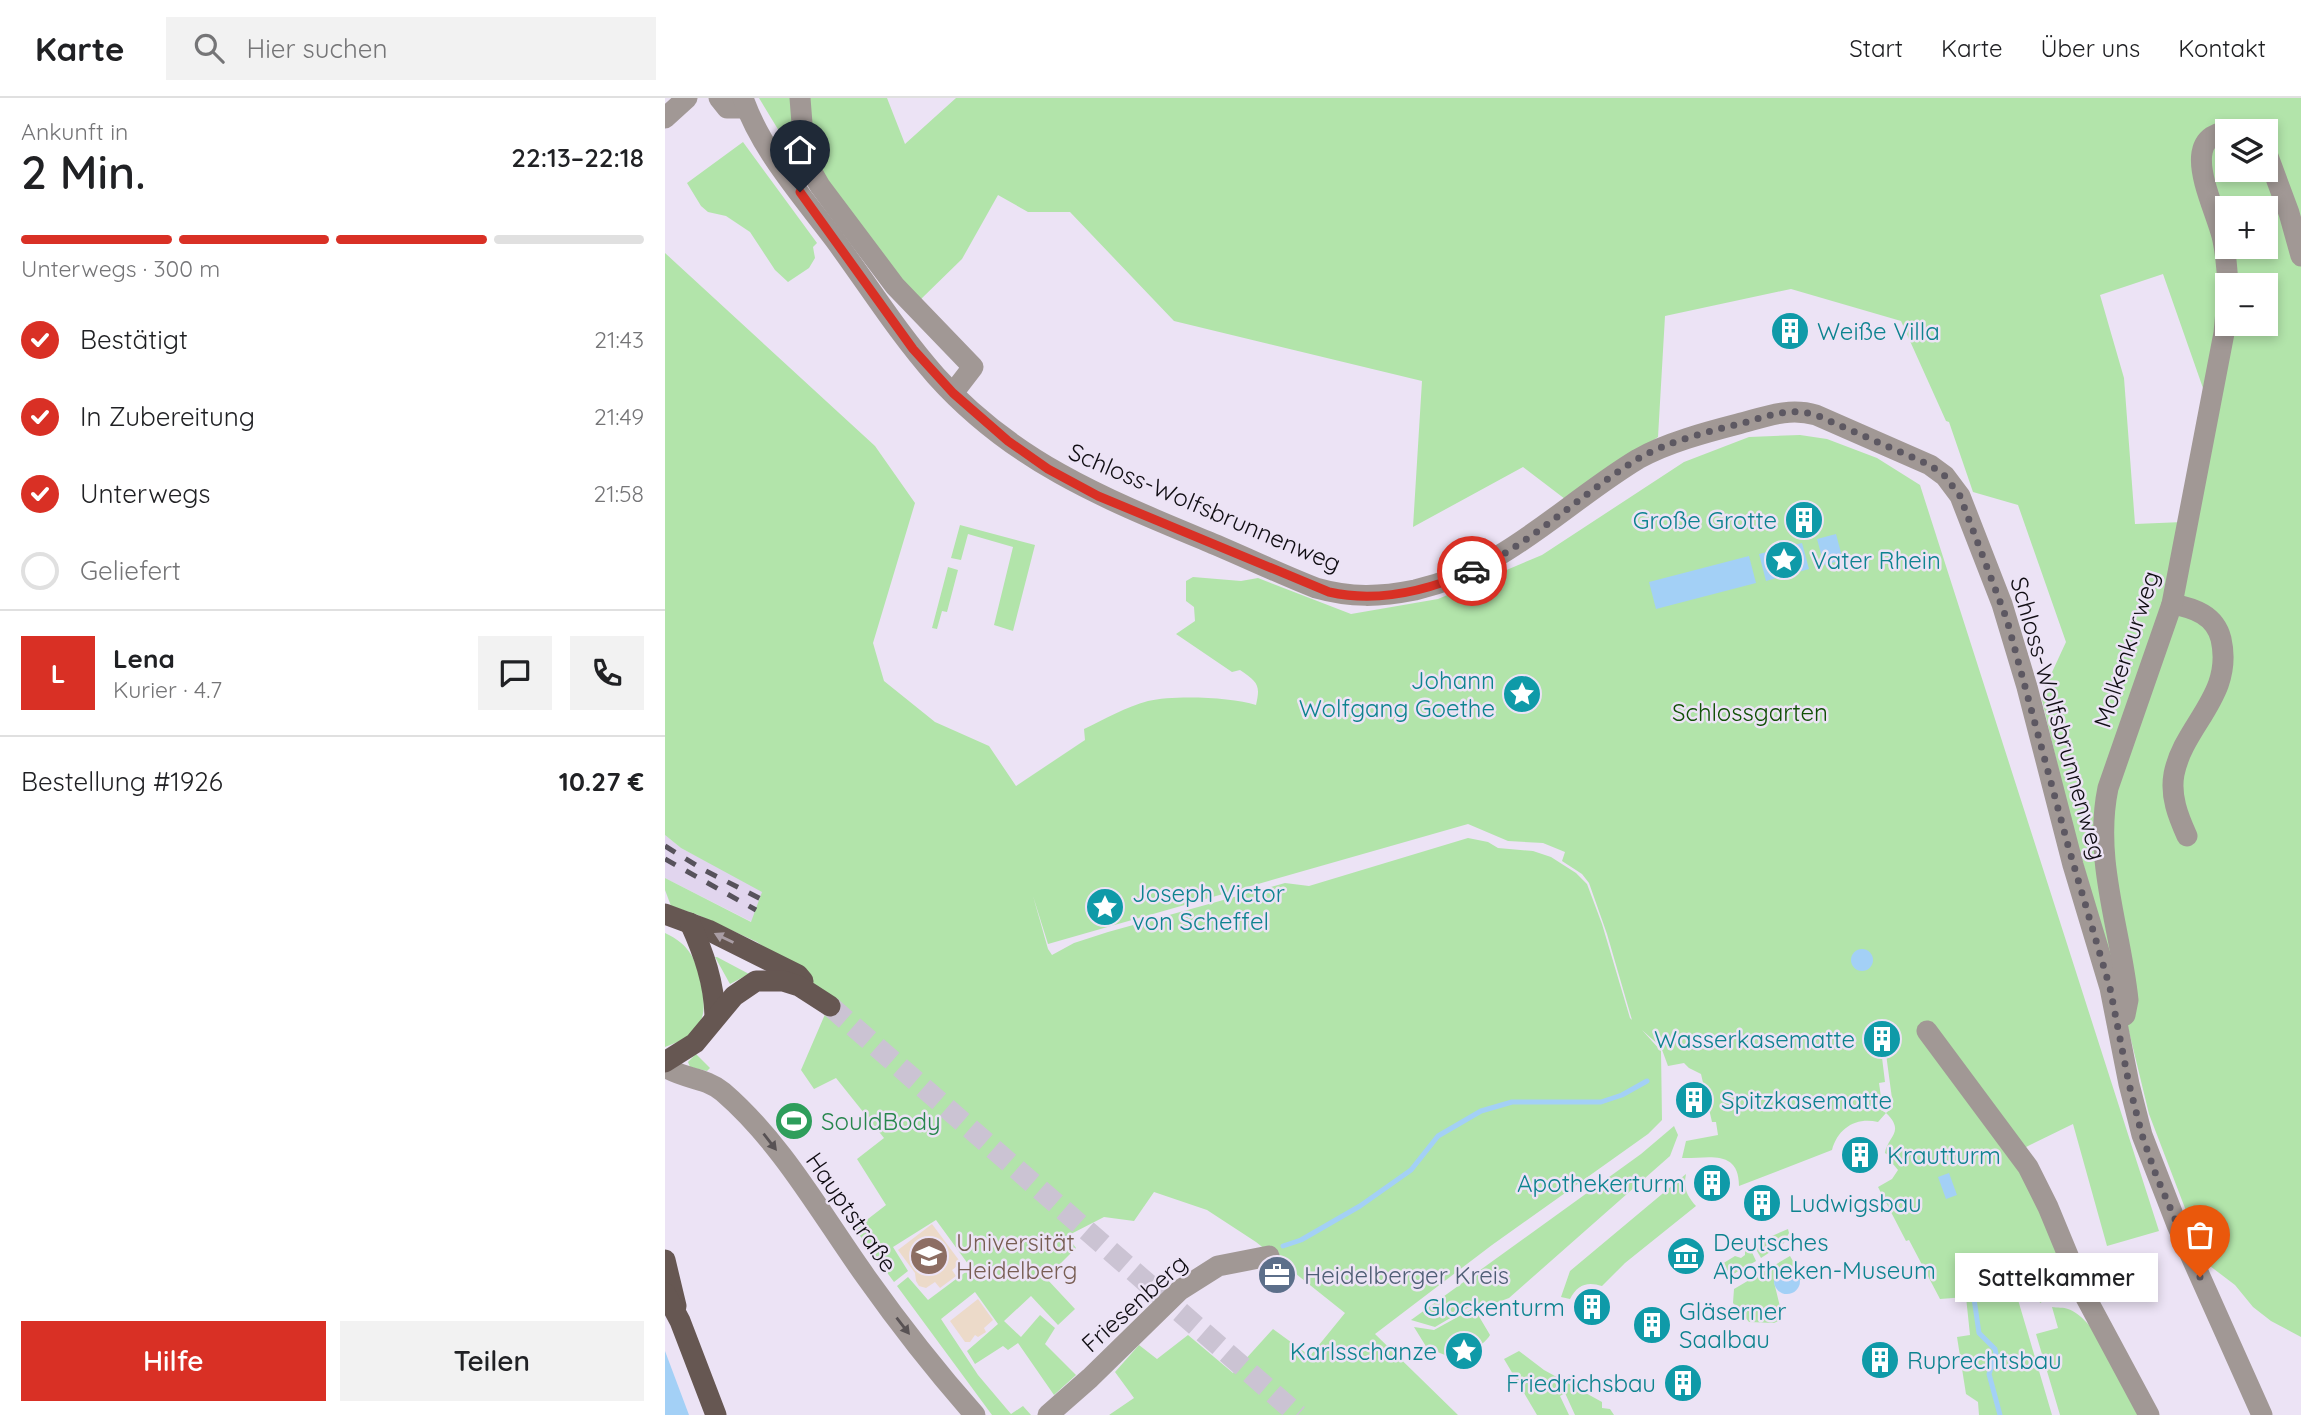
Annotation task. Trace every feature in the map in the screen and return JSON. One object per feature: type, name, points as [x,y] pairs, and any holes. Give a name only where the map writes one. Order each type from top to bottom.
[{"type":"main road","points":[[665,914],[690,923],[798,975],[830,1006],[799,986],[783,981],[766,980],[746,986],[715,1016],[711,1025],[695,1043],[665,1064]]},
{"type":"main road","points":[[690,923],[709,970],[715,1016]]},
{"type":"main road","points":[[665,1260],[680,1321],[716,1415]]},
{"type":"main road","points":[[665,1293],[680,1321]]},
{"type":"street","points":[[665,118],[687,98]]},
{"type":"street","points":[[719,98],[727,107],[744,103]]},
{"type":"street","points":[[800,98],[804,149],[809,167],[820,186],[895,286],[973,366],[953,393]]},
{"type":"street","name":"Schloss-Wolfsbrunnenweg","points":[[744,103],[771,152],[900,331],[953,393],[992,429],[1025,453],[1098,496],[1307,584],[1363,597],[1392,595],[1468,573],[1522,543],[1647,454],[1723,428],[1794,410],[1816,415],[1930,465],[1945,476],[1960,496],[2007,620],[2117,1019],[2132,1096],[2151,1161],[2262,1415]]},
{"type":"street","name":"Molkenkurweg","points":[[2215,135],[2205,147],[2200,162],[2204,185],[2222,236],[2226,273]]},
{"type":"street","points":[[2278,182],[2301,256]]},
{"type":"street","name":"Molkenkurweg","points":[[2117,1019],[2125,1015],[2128,1000],[2107,878],[2103,810],[2172,604],[2223,336]]},
{"type":"street","points":[[2172,604],[2192,608],[2206,615],[2220,635],[2224,656],[2218,687],[2179,759],[2174,775],[2175,804],[2187,836]]},
{"type":"street","points":[[1927,1031],[2028,1167],[2048,1207],[2084,1294],[2149,1415]]},
{"type":"street","name":"Hauptstraße","points":[[665,1064],[675,1074],[697,1078],[717,1087],[760,1129],[929,1363],[975,1415]]},
{"type":"street","name":"Friesenberg","points":[[1048,1415],[1180,1290],[1218,1266],[1268,1259]]},
{"type":"shaded area","points":[[665,835],[681,848],[763,890],[752,922],[665,878]]},
{"type":"shaded area","name":"Universität Heidelberg","points":[[932,1224],[961,1263],[952,1270],[956,1276],[940,1288],[935,1282],[926,1288],[919,1286],[915,1273],[898,1250]]},
{"type":"shaded area","name":"Universität Heidelberg","points":[[978,1299],[993,1320],[984,1328],[986,1332],[978,1337],[975,1335],[970,1342],[965,1342],[950,1321]]},
{"type":"green space","points":[[759,98],[887,98],[905,144],[956,98],[2301,98],[2301,1337],[2271,1321],[2253,1307],[2235,1285],[2206,1263],[2149,1114],[2125,1015],[2068,809],[2041,696],[2066,642],[2018,505],[1973,492],[1949,422],[1946,421],[1901,321],[1791,289],[1665,316],[1658,437],[1565,499],[1523,467],[1413,527],[1422,381],[1174,321],[1070,212],[1028,212],[998,195],[962,259],[919,301],[779,131]],"holes":[[[2163,274],[2204,391],[2183,522],[2135,524],[2124,378],[2100,295]]]},
{"type":"green space","points":[[743,142],[817,243],[813,247],[815,258],[809,268],[788,282],[775,270],[750,232],[726,216],[708,212],[701,206],[687,183]]},
{"type":"green space","name":"Schlossgarten","points":[[665,253],[875,446],[915,503],[873,643],[884,681],[935,722],[989,746],[1016,786],[1085,740],[1084,729],[1148,701],[1218,699],[1256,705],[1258,688],[1250,678],[1240,670],[1232,672],[1176,634],[1195,621],[1194,607],[1186,601],[1186,581],[1193,577],[1241,581],[1258,578],[1351,614],[1438,599],[1542,555],[1684,462],[1749,437],[1800,435],[1827,439],[1877,458],[1920,485],[2159,1231],[2107,1246],[2073,1124],[2024,1148],[2029,1180],[2067,1277],[2058,1293],[2040,1303],[2036,1287],[2016,1293],[2052,1415],[1979,1415],[1978,1402],[1966,1394],[1957,1337],[1970,1335],[1966,1297],[1940,1299],[1878,1187],[1892,1179],[1898,1170],[1892,1158],[1885,1153],[1895,1130],[1895,1125],[1886,1113],[1878,1122],[1862,1121],[1843,1130],[1832,1150],[1739,1186],[1738,1174],[1728,1161],[1711,1157],[1682,1158],[1686,1141],[1718,1135],[1716,1122],[1712,1122],[1701,1074],[1684,1063],[1668,1066],[1661,1047],[1642,1030],[1661,1051],[1662,1120],[1648,1134],[1492,1245],[1375,1334],[1458,1415],[1109,1415],[1134,1398],[1115,1372],[1139,1345],[1157,1359],[1188,1335],[1233,1373],[1273,1329],[1310,1356],[1345,1313],[1256,1242],[1207,1210],[1154,1192],[1134,1221],[1104,1217],[1067,1236],[1076,1248],[1046,1278],[1075,1309],[1058,1325],[1031,1296],[1004,1321],[1021,1337],[1040,1315],[1055,1328],[1045,1344],[1076,1375],[1054,1395],[1018,1343],[1008,1350],[1003,1346],[975,1364],[967,1351],[998,1324],[975,1292],[941,1319],[978,1375],[1011,1414],[1023,1406],[1031,1415],[992,1415],[897,1286],[908,1277],[928,1300],[971,1268],[936,1220],[893,1247],[908,1271],[894,1282],[855,1229],[886,1205],[857,1159],[884,1138],[836,1078],[814,1089],[801,1070],[826,1012],[835,999],[757,942],[698,915],[671,906],[665,890],[665,878],[751,922],[762,892],[681,848],[665,835]],"holes":[[[1468,824],[1508,841],[1543,843],[1565,852],[1562,861],[1582,874],[1589,883],[1607,934],[1632,1020],[1587,884],[1576,873],[1551,857],[1533,851],[1498,848],[1488,842],[1468,838],[1309,886],[1285,883],[1108,932],[1074,943],[1052,955],[1048,949],[1033,896],[1048,944]],[[1882,1024],[1893,1106],[1886,1113],[1883,1111],[1879,1083],[1885,1082],[1878,1025]]]},
{"type":"green space","points":[[960,525],[1035,545],[1013,631],[994,625],[1013,547],[968,534],[961,560],[951,558]]},
{"type":"green space","points":[[948,567],[958,570],[947,612],[942,611],[937,629],[932,628]]},
{"type":"green space","points":[[665,933],[691,954],[697,967],[704,1007],[694,1031],[665,1047]]},
{"type":"green space","points":[[717,957],[749,974],[730,984]]},
{"type":"green space","points":[[696,1054],[710,1068],[707,1071],[690,1067],[688,1062]]},
{"type":"green space","points":[[1674,1126],[1678,1135],[1670,1156],[1509,1298],[1480,1309],[1476,1303],[1435,1327],[1411,1320],[1641,1154]]},
{"type":"green space","points":[[1686,1174],[1686,1192],[1696,1206],[1625,1263],[1602,1286],[1587,1284],[1579,1287],[1570,1299],[1561,1297],[1570,1271]]},
{"type":"green space","points":[[1788,1229],[1784,1243],[1761,1258],[1753,1244]]},
{"type":"green space","points":[[1749,1246],[1756,1261],[1730,1276],[1722,1264],[1735,1256],[1741,1258],[1745,1255],[1745,1248]]},
{"type":"green space","points":[[1790,1256],[1803,1278],[1800,1280],[1795,1270],[1776,1273],[1774,1282],[1783,1319],[1774,1323],[1749,1322],[1733,1303],[1734,1289]]},
{"type":"green space","points":[[2052,1307],[2068,1309],[2090,1326],[2111,1356],[2143,1415],[2060,1415],[2036,1334],[2058,1328]]},
{"type":"green space","points":[[1474,1308],[1490,1335],[1463,1362],[1427,1348],[1414,1327],[1434,1330]]},
{"type":"green space","points":[[1519,1351],[1544,1370],[1602,1402],[1602,1408],[1610,1409],[1614,1415],[1575,1415],[1565,1393],[1560,1396],[1569,1415],[1537,1415],[1504,1359]]},
{"type":"water","points":[[1836,534],[1843,560],[1824,565],[1817,539]]},
{"type":"water","points":[[1802,543],[1809,569],[1766,581],[1759,554]]},
{"type":"water","points":[[1749,556],[1756,583],[1656,609],[1649,582]]},
{"type":"water","points":[[1862,949],[1870,952],[1873,960],[1870,968],[1862,971],[1854,968],[1851,960],[1854,952]]},
{"type":"water","points":[[1949,1173],[1957,1195],[1946,1199],[1938,1177]]},
{"type":"water","points":[[1787,1268],[1796,1272],[1800,1281],[1796,1290],[1787,1294],[1778,1290],[1774,1281],[1778,1272]]},
{"type":"water","points":[[665,1351],[689,1415],[665,1415]]},
{"type":"waterway","points":[[1283,1246],[1301,1240],[1360,1206],[1411,1170],[1438,1136],[1481,1111],[1512,1102],[1601,1102],[1622,1095],[1647,1081]]},
{"type":"waterway","points":[[1971,1278],[1979,1333],[1995,1349],[1996,1354],[1989,1374],[2000,1415]]},
{"type":"tunnel","points":[[830,1006],[1298,1415]]},
{"type":"railway","points":[[665,846],[704,870],[761,899]]},
{"type":"railway","points":[[665,859],[756,910]]},
{"type":"way so far","points":[[1472,571],[1522,543],[1637,459],[1723,428],[1787,411],[1799,410],[1816,415],[1930,465],[1945,476],[1966,507],[2007,620],[2110,988],[2142,1135],[2156,1175],[2200,1277]]},
{"type":"place","name":"Weiße Villa","points":[[1790,331]]},
{"type":"place","name":"Große Grotte","points":[[1804,520]]},
{"type":"place","name":"Vater Rhein","points":[[1784,560]]},
{"type":"place","name":"Johann Wolfgang Goethe","points":[[1522,694]]},
{"type":"place","name":"Joseph Victor von Scheffel","points":[[1105,907]]},
{"type":"place","name":"Wasserkasematte","points":[[1882,1039]]},
{"type":"place","name":"Spitzkasematte","points":[[1694,1100]]},
{"type":"place","name":"SouldBody","points":[[794,1121]]},
{"type":"place","name":"Krautturm","points":[[1860,1155]]},
{"type":"place","name":"Apothekerturm","points":[[1712,1183]]},
{"type":"place","name":"Ludwigsbau","points":[[1762,1203]]},
{"type":"place","name":"Universität Heidelberg","points":[[929,1256]]},
{"type":"place","name":"Deutsches Apotheken-Museum","points":[[1686,1256]]},
{"type":"place","name":"Heidelberger Kreis","points":[[1277,1275]]},
{"type":"place","name":"Sattelkammer","points":[[2200,1277]]},
{"type":"place","name":"Glockenturm","points":[[1592,1307]]},
{"type":"place","name":"Gläserner Saalbau","points":[[1652,1325]]},
{"type":"place","name":"Karlsschanze","points":[[1464,1351]]},
{"type":"place","name":"Ruprechtsbau","points":[[1880,1360]]},
{"type":"place","name":"Friedrichsbau","points":[[1683,1383]]},
{"type":"route","points":[[800,192],[913,349],[937,376],[992,429],[1048,469],[1098,496],[1329,592],[1363,597],[1392,595],[1472,571]]}]
